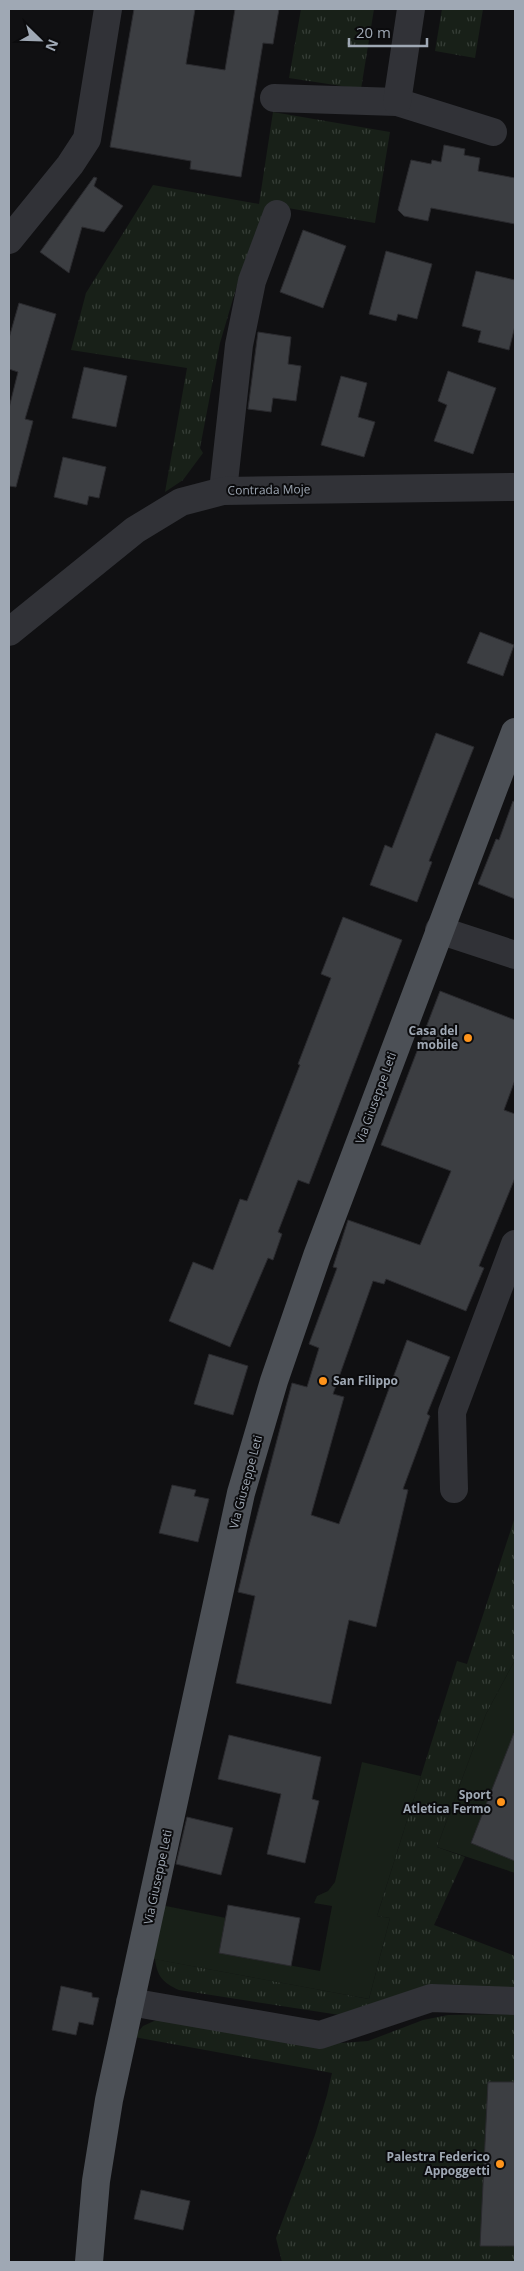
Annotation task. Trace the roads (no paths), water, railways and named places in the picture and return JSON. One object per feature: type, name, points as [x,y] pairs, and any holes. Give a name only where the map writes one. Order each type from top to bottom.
[{"type":"main road","name":"Via Giuseppe Leti","points":[[89,2262],[96,2181],[106,2118],[241,1493],[274,1381],[317,1256],[515,732]]},
{"type":"street","points":[[9,240],[70,165],[86,139],[108,9]]},
{"type":"street","points":[[397,102],[411,9]]},
{"type":"street","points":[[274,98],[397,102],[492,132]]},
{"type":"street","points":[[223,491],[239,346],[252,281],[277,214]]},
{"type":"street","name":"Contrada Moje","points":[[9,632],[135,530],[181,502],[223,491],[515,486]]},
{"type":"street","points":[[439,930],[515,955]]},
{"type":"street","points":[[454,1488],[452,1412],[515,1244]]},
{"type":"street","points":[[130,2002],[320,2035],[431,1998],[515,2001]]},
{"type":"place","name":"Casa del mobile","points":[[468,1038]]},
{"type":"place","name":"San Filippo","points":[[323,1381]]},
{"type":"place","name":"Sport Atletica Fermo","points":[[501,1802]]},
{"type":"place","name":"Palestra Federico Appoggetti","points":[[500,2164]]}]
